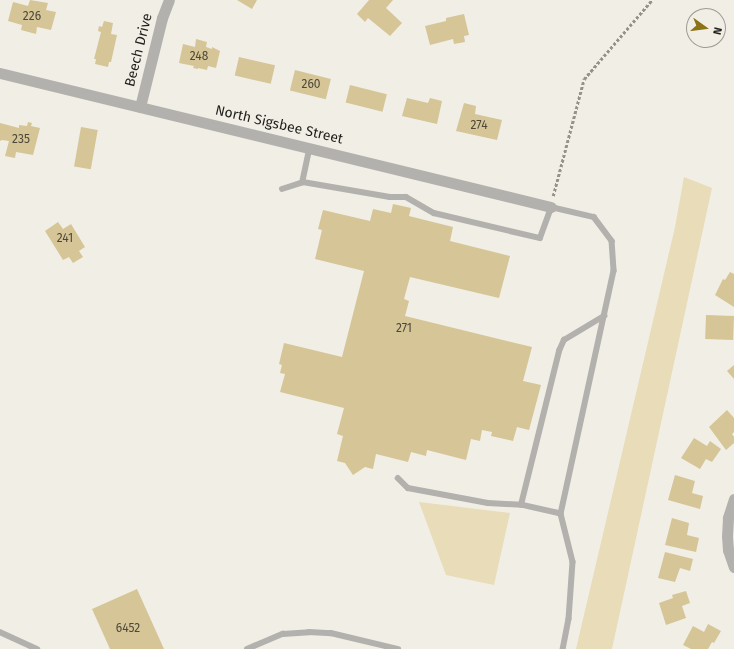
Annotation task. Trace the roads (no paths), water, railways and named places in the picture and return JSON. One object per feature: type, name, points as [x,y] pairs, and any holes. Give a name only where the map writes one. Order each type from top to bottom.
[{"type":"street","name":"Beech Drive","points":[[140,108],[162,18],[169,0]]},
{"type":"street","name":"North Sigsbee Street","points":[[0,73],[551,207]]},
{"type":"street","points":[[734,498],[728,518],[727,536],[728,550],[734,567]]},
{"type":"lane","points":[[303,182],[310,148]]},
{"type":"lane","points":[[282,189],[303,182],[390,197],[406,197],[434,213],[540,238],[551,207],[594,217],[612,241],[614,271],[561,514],[573,562],[569,619],[563,649]]},
{"type":"lane","points":[[521,504],[559,351],[564,340],[604,316]]},
{"type":"lane","points":[[398,478],[408,488],[488,503],[521,504],[561,514]]},
{"type":"lane","points":[[0,632],[36,649]]},
{"type":"lane","points":[[247,649],[283,634],[309,632],[331,633],[398,649]]}]
